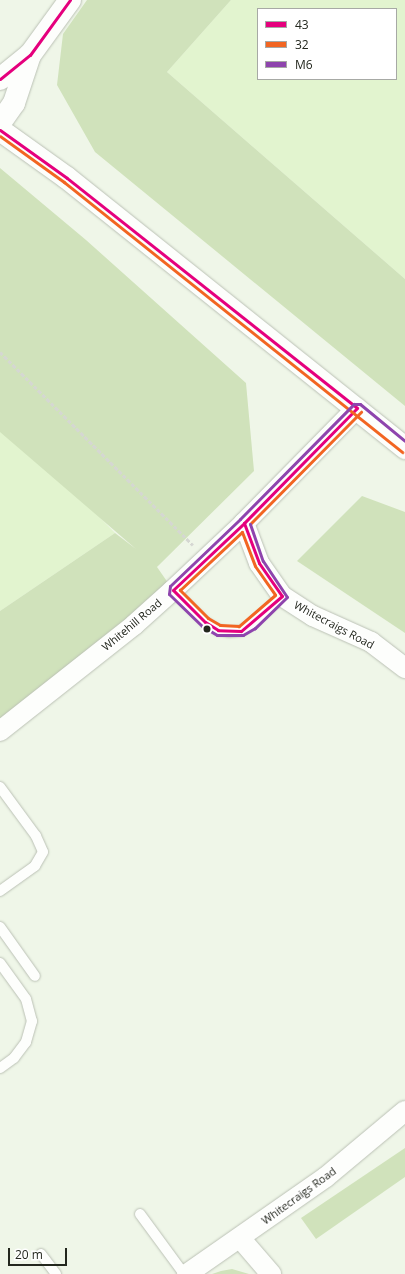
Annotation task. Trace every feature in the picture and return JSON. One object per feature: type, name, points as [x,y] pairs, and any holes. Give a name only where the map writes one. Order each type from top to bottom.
[{"type":"street","points":[[0,79],[30,55],[70,0]]},
{"type":"street","points":[[0,124],[14,103],[30,55]]},
{"type":"street","points":[[0,130],[67,178],[357,408],[405,448]]},
{"type":"street","name":"Whitehill Road","points":[[0,731],[134,624],[173,590],[244,523],[357,408]]},
{"type":"street","name":"Whitecraigs Road","points":[[244,523],[259,562],[282,596],[313,616],[371,642],[405,668]]},
{"type":"street","name":"Whitecraigs Road","points":[[187,1274],[326,1177],[405,1111]]},
{"type":"street","points":[[240,1238],[272,1274]]},
{"type":"lane","name":"Whitecraigs Road","points":[[173,590],[205,622],[218,630],[229,632],[241,631],[252,624],[282,596]]},
{"type":"lane","points":[[0,787],[36,836],[43,852],[35,866],[0,891]]},
{"type":"lane","points":[[0,927],[35,976]]},
{"type":"lane","points":[[0,963],[26,999],[32,1021],[26,1042],[14,1058],[0,1068]]},
{"type":"lane","points":[[140,1214],[184,1274]]},
{"type":"lane","points":[[41,1254],[56,1274]]},
{"type":"path","points":[[0,352],[206,558]]},
{"type":"green space","points":[[87,0],[231,0],[167,72],[405,279],[405,406],[95,152],[57,85],[63,34]]},
{"type":"green space","points":[[231,0],[405,0],[405,279],[167,72]]},
{"type":"green space","points":[[0,168],[86,240],[246,383],[254,471],[157,567],[173,590],[0,731],[0,611],[115,533],[136,549],[0,432]]},
{"type":"green space","points":[[0,415],[115,533],[0,611]]},
{"type":"green space","points":[[362,496],[405,512],[405,633],[297,561]]},
{"type":"green space","points":[[405,1148],[405,1177],[316,1239],[301,1218]]},
{"type":"green space","points":[[232,1269],[249,1274],[212,1274],[221,1271]]},
{"type":"transit line","name":"43","points":[[0,79],[30,55],[70,0]]},
{"type":"transit line","name":"43","points":[[0,130],[67,178],[357,408],[244,523]]},
{"type":"transit line","name":"32","points":[[0,136],[64,182],[402,452]]},
{"type":"transit line","name":"M6","points":[[250,524],[263,561],[287,597],[255,628],[243,635],[217,635],[202,626],[169,594],[170,586],[240,519],[354,404],[360,404],[405,441]]},
{"type":"transit line","name":"32","points":[[250,524],[361,412]]},
{"type":"transit line","name":"43","points":[[244,523],[259,563],[282,596],[241,631],[218,630],[205,622],[173,590],[244,523]]},
{"type":"transit line","name":"32","points":[[242,532],[255,566],[275,595],[239,626],[220,625],[208,618],[180,590],[242,532]]}]
